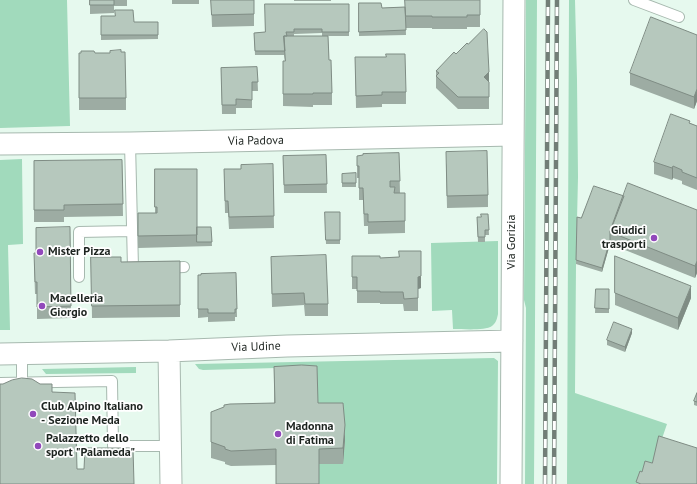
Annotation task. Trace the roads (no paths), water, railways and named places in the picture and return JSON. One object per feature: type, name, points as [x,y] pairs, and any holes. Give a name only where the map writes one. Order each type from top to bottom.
[{"type":"street","name":"Via Gorizia","points":[[511,484],[514,0]]},
{"type":"street","name":"Via Padova","points":[[0,144],[130,143],[513,135]]},
{"type":"street","name":"Via Udine","points":[[0,354],[169,351],[279,346],[512,340]]},
{"type":"street","points":[[169,351],[171,484]]},
{"type":"lane","points":[[634,0],[678,17]]},
{"type":"lane","points":[[130,143],[133,268],[184,267]]},
{"type":"lane","points":[[79,276],[78,232],[132,231]]},
{"type":"lane","points":[[22,354],[22,382]]},
{"type":"lane","points":[[0,383],[112,381],[113,446],[170,446]]},
{"type":"railway","points":[[545,484],[548,0]]},
{"type":"railway","points":[[554,484],[557,0]]},
{"type":"place","name":"Giudici trasporti","points":[[654,238]]},
{"type":"place","name":"Mister Pizza","points":[[40,252]]},
{"type":"place","name":"Macelleria Giorgio","points":[[42,306]]},
{"type":"place","name":"Club Alpino Italiano - Sezione Meda","points":[[33,414]]},
{"type":"place","name":"Madonna di Fatima","points":[[278,434]]},
{"type":"place","name":"Palazzetto dello sport \"Palameda\"","points":[[38,446]]}]
